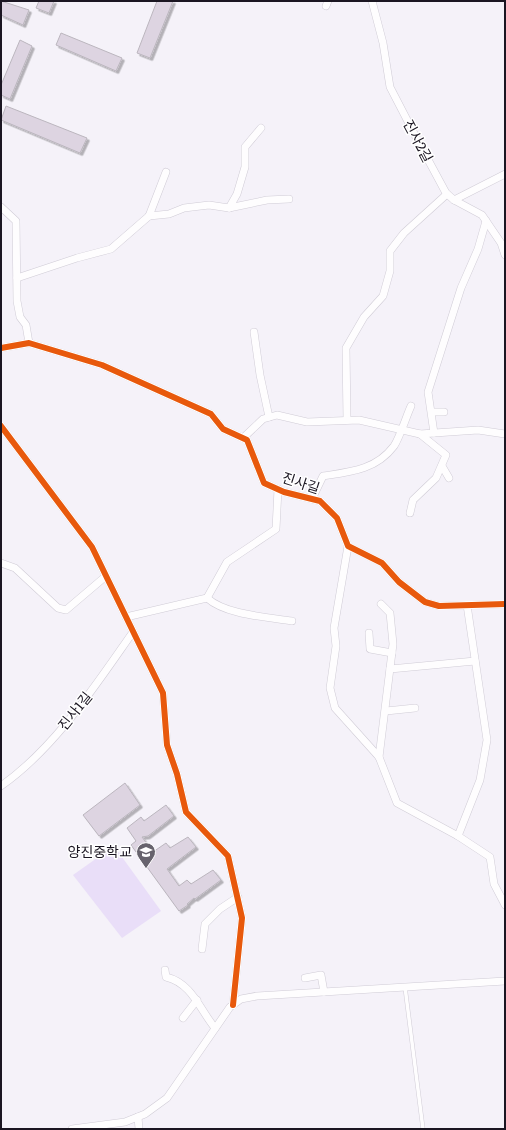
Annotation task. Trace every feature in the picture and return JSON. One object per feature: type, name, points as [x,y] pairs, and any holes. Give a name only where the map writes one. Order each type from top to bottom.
[{"type":"street","name":"진사2길","points":[[372,1],[383,43],[390,87],[447,194],[454,200],[482,215],[501,243],[505,256]]},
{"type":"street","points":[[229,208],[237,194],[244,167],[245,147],[261,128]]},
{"type":"street","points":[[17,278],[77,258],[112,249],[149,216],[166,172]]},
{"type":"street","points":[[454,200],[505,174]]},
{"type":"street","points":[[347,420],[346,348],[364,317],[383,296],[390,271],[390,251],[404,233],[447,194]]},
{"type":"street","points":[[149,216],[169,214],[184,208],[209,205],[229,208],[267,200],[289,199]]},
{"type":"street","points":[[1,207],[16,221],[17,301],[20,317],[26,325],[29,343]]},
{"type":"street","points":[[434,433],[428,392],[460,288],[478,249],[486,221]]},
{"type":"street","points":[[254,332],[260,375],[269,417]]},
{"type":"street","points":[[1,348],[29,343],[102,365],[211,414],[223,428],[243,438],[263,419],[277,415],[307,422],[359,420],[420,434],[478,430],[505,434]]},
{"type":"street","points":[[312,499],[323,476],[360,471],[382,458],[395,445],[411,406]]},
{"type":"street","points":[[432,412],[444,412]]},
{"type":"street","points":[[1,426],[92,547],[163,693],[167,745],[177,774],[186,812],[228,856],[238,897],[242,918],[233,1005]]},
{"type":"street","points":[[410,513],[414,500],[436,478],[446,455],[420,434]]},
{"type":"street","name":"진사길","points":[[243,438],[247,440],[264,483],[278,489],[320,501],[337,518],[348,546]]},
{"type":"street","points":[[442,466],[449,478]]},
{"type":"street","points":[[126,617],[207,598],[227,562],[276,529],[278,489]]},
{"type":"street","points":[[505,604],[439,606],[425,602],[399,582],[382,563],[348,546],[334,628],[336,646],[330,687],[335,708],[379,757],[397,803],[458,836],[490,857],[494,884],[505,905]]},
{"type":"street","points":[[1,563],[15,568],[58,608],[66,610],[106,576]]},
{"type":"street","points":[[207,598],[214,604],[235,611],[292,621]]},
{"type":"street","points":[[379,757],[386,711],[393,644],[390,613],[381,604]]},
{"type":"street","points":[[458,836],[480,780],[486,740],[467,605]]},
{"type":"street","name":"진사1길","points":[[1,786],[34,761],[52,740],[99,681],[133,632]]},
{"type":"street","points":[[369,633],[370,650],[392,653]]},
{"type":"street","points":[[390,669],[475,661]]},
{"type":"street","points":[[386,711],[416,708]]},
{"type":"street","points":[[1,775],[8,782]]},
{"type":"street","points":[[202,949],[205,924],[220,909],[238,897]]},
{"type":"street","points":[[165,970],[166,977],[174,979],[184,985],[197,1000],[204,1015],[215,1028]]},
{"type":"street","points":[[305,978],[321,975],[324,992]]},
{"type":"street","points":[[72,1129],[125,1122],[145,1114],[167,1098],[215,1028],[233,1005],[241,999],[256,996],[505,981]]},
{"type":"street","points":[[183,1018],[197,1000]]},
{"type":"street","points":[[138,1117],[139,1129]]},
{"type":"lane","points":[[405,987],[423,1129]]},
{"type":"shaded area","points":[[114,846],[161,911],[122,938],[73,875]]},
{"type":"building","points":[[1,1],[29,10],[23,25],[1,15]]},
{"type":"building","points":[[39,1],[54,1],[49,13],[36,8]]},
{"type":"building","points":[[157,1],[173,1],[150,58],[137,53]]},
{"type":"building","points":[[61,33],[122,58],[116,71],[56,45]]},
{"type":"building","points":[[20,40],[32,46],[10,99],[1,95],[1,85]]},
{"type":"building","points":[[6,106],[87,138],[80,153],[1,120]]},
{"type":"building","points":[[125,783],[140,805],[99,836],[83,815]]},
{"type":"building","points":[[166,805],[174,816],[148,836],[142,837],[153,852],[166,843],[170,848],[188,837],[196,847],[167,869],[179,886],[187,880],[191,884],[213,870],[221,880],[195,899],[194,898],[187,904],[188,905],[179,911],[131,845],[136,841],[127,828],[141,817],[144,821]]},
{"type":"cycle path","points":[[1,348],[29,343],[102,365],[211,414],[223,429],[247,440],[264,483],[284,492],[320,501],[337,518],[348,546],[382,563],[399,582],[425,602],[439,606],[505,604]]},
{"type":"cycle path","points":[[1,426],[92,547],[163,693],[167,745],[177,774],[186,812],[228,856],[242,918],[233,1005]]},
{"type":"place","name":"양진중학교","points":[[146,869]]}]
